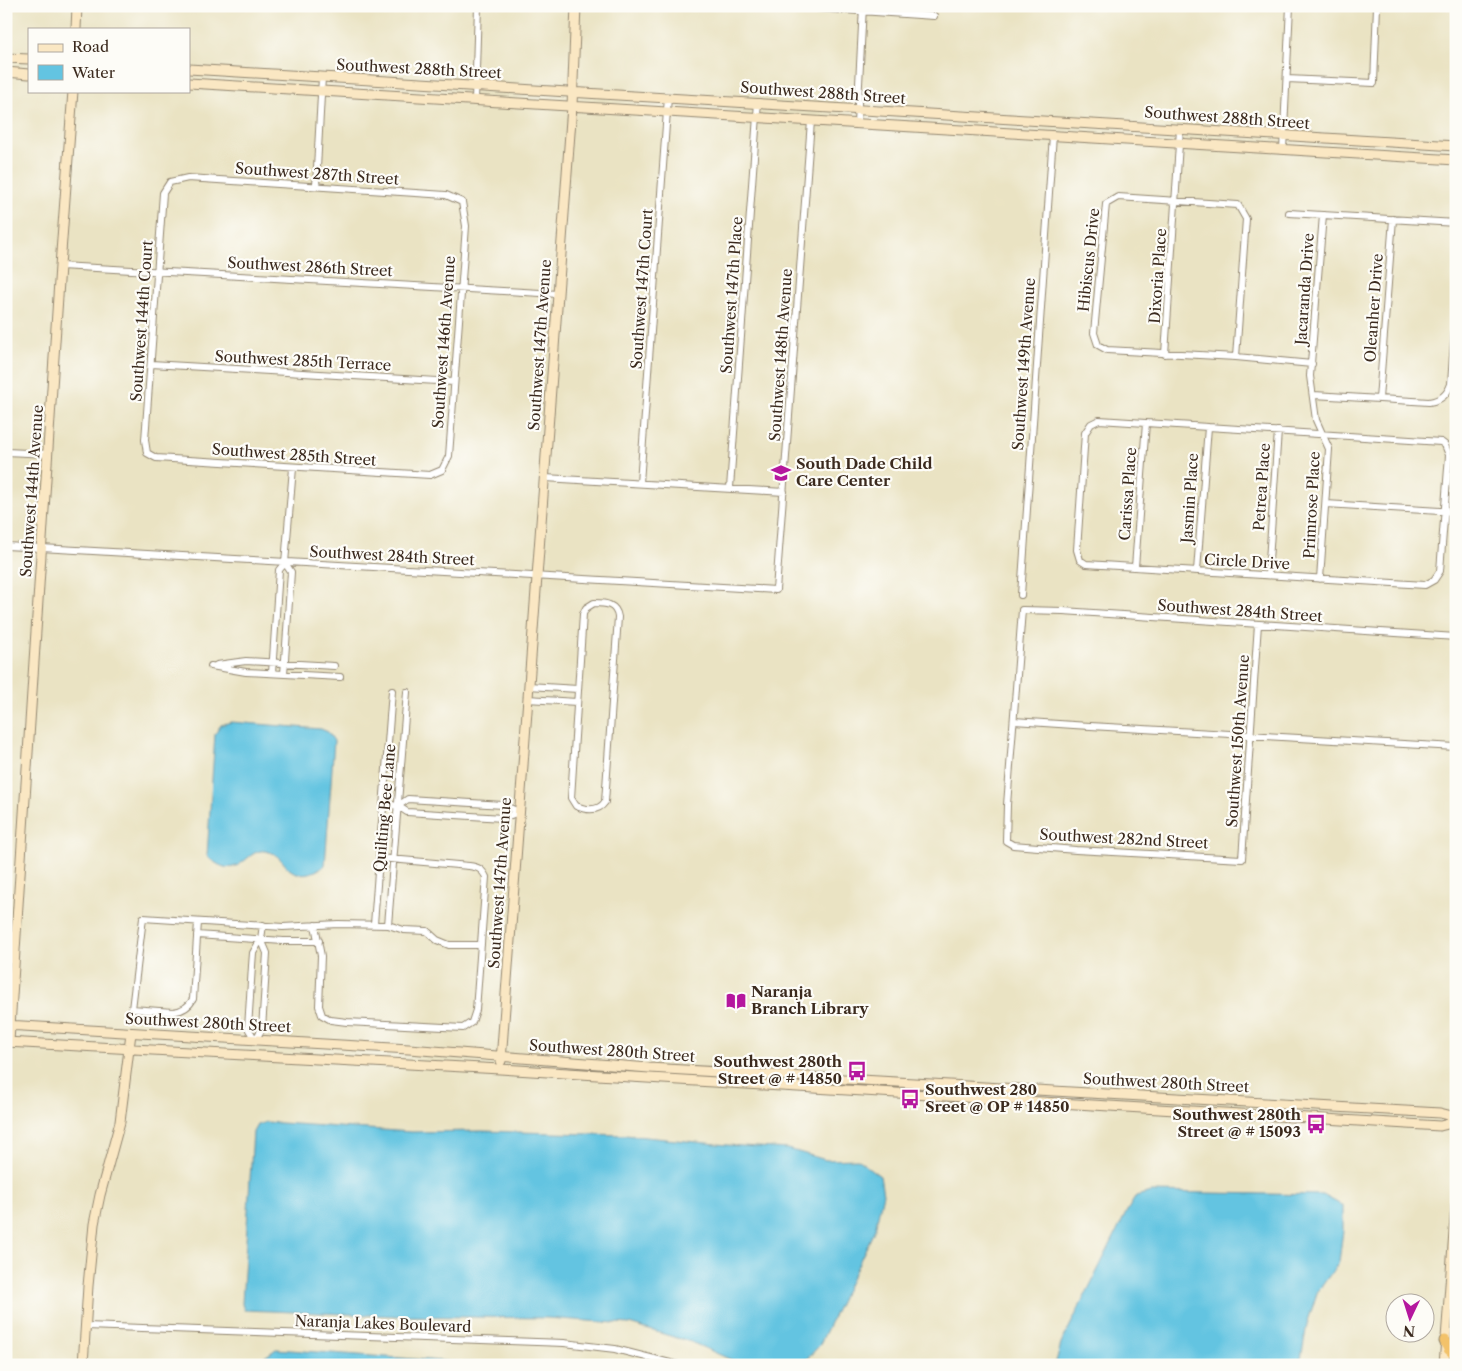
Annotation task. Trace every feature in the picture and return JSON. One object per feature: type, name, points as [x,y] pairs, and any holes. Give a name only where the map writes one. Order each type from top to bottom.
[{"type":"highway","points":[[1445,1341],[1449,1349],[1456,1355]]},
{"type":"street","points":[[76,28],[78,6]]},
{"type":"street","points":[[475,101],[478,6]]},
{"type":"street","name":"Southwest 147th Avenue","points":[[500,1069],[572,106],[576,6]]},
{"type":"street","points":[[786,6],[863,9],[934,16]]},
{"type":"street","points":[[1283,150],[1290,6]]},
{"type":"street","points":[[1287,79],[1374,83],[1377,6]]},
{"type":"street","points":[[857,123],[863,9]]},
{"type":"street","points":[[6,58],[28,59]]},
{"type":"street","name":"Southwest 288th Street","points":[[190,69],[758,102],[1456,146]]},
{"type":"street","points":[[6,72],[28,74]]},
{"type":"street","points":[[316,186],[322,77]]},
{"type":"street","name":"Southwest 288th Street","points":[[190,83],[1456,160]]},
{"type":"street","name":"Southwest 144th Avenue","points":[[8,1042],[73,92]]},
{"type":"street","name":"Southwest 147th Court","points":[[640,483],[668,97]]},
{"type":"street","name":"Southwest 147th Place","points":[[730,488],[758,102]]},
{"type":"street","name":"Southwest 148th Avenue","points":[[776,590],[811,121]]},
{"type":"street","name":"Dixoria Place","points":[[1165,354],[1180,128]]},
{"type":"street","name":"Southwest 149th Avenue","points":[[1020,595],[1053,135]]},
{"type":"street","name":"Southwest 287th Street","points":[[170,182],[188,178],[316,186],[446,195],[462,202]]},
{"type":"street","name":"Southwest 144th Court","points":[[156,458],[147,453],[145,440],[163,193],[170,182]]},
{"type":"street","name":"Hibiscus Drive","points":[[1236,357],[1246,219],[1238,205],[1118,197],[1106,204],[1094,333],[1098,345],[1107,350],[1236,357],[1312,364]]},
{"type":"street","name":"Southwest 146th Avenue","points":[[430,476],[442,470],[448,456],[466,226],[462,202]]},
{"type":"street","points":[[1289,213],[1456,223]]},
{"type":"street","name":"Jacaranda Drive","points":[[1312,364],[1323,215]]},
{"type":"street","name":"Oleanher Drive","points":[[1379,399],[1393,219]]},
{"type":"street","name":"Southwest 286th Street","points":[[60,266],[158,270],[558,294]]},
{"type":"street","points":[[1314,395],[1429,402],[1438,400],[1444,396],[1451,384],[1456,312]]},
{"type":"street","name":"Southwest 285th Terrace","points":[[151,364],[454,382]]},
{"type":"street","points":[[1312,364],[1310,376],[1316,420],[1322,434]]},
{"type":"street","name":"Circle Drive","points":[[1099,420],[1278,431],[1440,442],[1445,445],[1449,455],[1445,512],[1440,572],[1434,580],[1425,584],[1135,568],[1090,565],[1078,557],[1083,462],[1086,433],[1090,424],[1099,420]]},
{"type":"street","name":"Carissa Place","points":[[1135,568],[1146,423]]},
{"type":"street","name":"Jasmin Place","points":[[1198,571],[1208,427]]},
{"type":"street","name":"Petrea Place","points":[[1268,575],[1278,431]]},
{"type":"street","name":"Primrose Place","points":[[1320,578],[1329,449],[1322,434]]},
{"type":"street","points":[[6,452],[49,454]]},
{"type":"street","name":"Southwest 285th Street","points":[[156,458],[430,476]]},
{"type":"street","points":[[272,673],[279,570],[285,563],[293,468]]},
{"type":"street","points":[[545,478],[784,492]]},
{"type":"street","points":[[1326,504],[1456,512]]},
{"type":"street","name":"Southwest 284th Street","points":[[6,546],[776,590]]},
{"type":"street","points":[[284,674],[291,572],[285,563]]},
{"type":"street","points":[[594,603],[609,604],[615,608],[618,617],[612,705],[605,802],[595,809],[576,806],[571,798],[577,702],[583,614],[586,608],[594,603]]},
{"type":"street","name":"Southwest 284th Street","points":[[1014,721],[1022,610],[1456,637]]},
{"type":"street","name":"Southwest 150th Avenue","points":[[1242,859],[1258,624]]},
{"type":"street","points":[[334,666],[246,661],[211,666],[246,672],[340,677]]},
{"type":"street","points":[[528,686],[578,689]]},
{"type":"street","name":"Quilting Bee Lane","points":[[374,924],[392,691]]},
{"type":"street","name":"Quilting Bee Lane","points":[[388,925],[407,692]]},
{"type":"street","points":[[527,699],[577,702]]},
{"type":"street","points":[[1014,721],[1456,747]]},
{"type":"street","name":"Southwest 282nd Street","points":[[1014,721],[1006,841],[1013,845],[1242,859]]},
{"type":"street","points":[[398,806],[408,799],[504,805],[519,812]]},
{"type":"street","points":[[383,804],[398,806],[407,812],[503,818],[519,812]]},
{"type":"street","points":[[315,925],[321,956],[319,1006],[322,1015],[331,1020],[347,1022],[463,1028],[472,1022],[476,1010],[486,878],[483,871],[477,867],[469,866],[379,858]]},
{"type":"street","points":[[198,922],[193,999],[190,1004],[179,1011],[173,1012],[132,1009],[143,918],[283,927],[388,925],[404,930],[427,931],[437,940],[449,945],[481,945]]},
{"type":"street","points":[[255,1040],[248,1028],[253,953],[261,939],[263,925]]},
{"type":"street","points":[[197,935],[319,941]]},
{"type":"street","points":[[253,1055],[255,1040],[262,1029],[267,953],[261,939]]},
{"type":"street","name":"Southwest 280th Street","points":[[8,1025],[425,1050],[649,1068],[1440,1113],[1456,1117]]},
{"type":"street","points":[[83,1365],[96,1216],[120,1122],[131,1032]]},
{"type":"street","name":"Southwest 280th Street","points":[[8,1042],[500,1069],[1440,1126],[1456,1122]]},
{"type":"street","points":[[425,1050],[425,1065]]},
{"type":"street","points":[[825,1089],[826,1077]]},
{"type":"street","points":[[900,1081],[900,1093]]},
{"type":"street","points":[[991,1087],[992,1099]]},
{"type":"street","points":[[1094,1093],[1094,1105]]},
{"type":"street","points":[[1224,1113],[1225,1100]]},
{"type":"street","points":[[1303,1118],[1304,1105]]},
{"type":"street","points":[[1374,1121],[1375,1109]]},
{"type":"street","points":[[1444,1365],[1456,1205]]},
{"type":"street","name":"Naranja Lakes Boulevard","points":[[86,1326],[564,1344],[616,1349],[678,1365]]},
{"type":"water","points":[[231,722],[321,729],[328,732],[334,741],[325,865],[322,868],[310,873],[296,873],[274,854],[265,851],[252,855],[234,867],[218,864],[207,856],[215,734],[221,725]]},
{"type":"water","points":[[266,1122],[411,1132],[482,1131],[625,1135],[788,1149],[826,1160],[857,1159],[880,1176],[883,1194],[875,1229],[819,1346],[801,1365],[743,1365],[691,1342],[629,1324],[547,1318],[397,1316],[244,1310],[242,1304],[253,1132],[257,1125]]},
{"type":"water","points":[[1151,1192],[1323,1195],[1343,1206],[1343,1230],[1339,1262],[1317,1293],[1307,1324],[1300,1365],[1055,1365],[1061,1344],[1127,1211],[1136,1196]]},
{"type":"water","points":[[276,1349],[497,1365],[259,1365],[262,1359]]},
{"type":"place","name":"South Dade Child Care Center","points":[[781,473]]},
{"type":"place","name":"Naranja Branch Library","points":[[736,1001]]},
{"type":"place","name":"Southwest 280th Street @ # 14850","points":[[857,1071]]},
{"type":"place","name":"Southwest 280 Sreet @ OP # 14850","points":[[910,1099]]},
{"type":"place","name":"Southwest 280th Street @ # 15093","points":[[1316,1124]]}]
